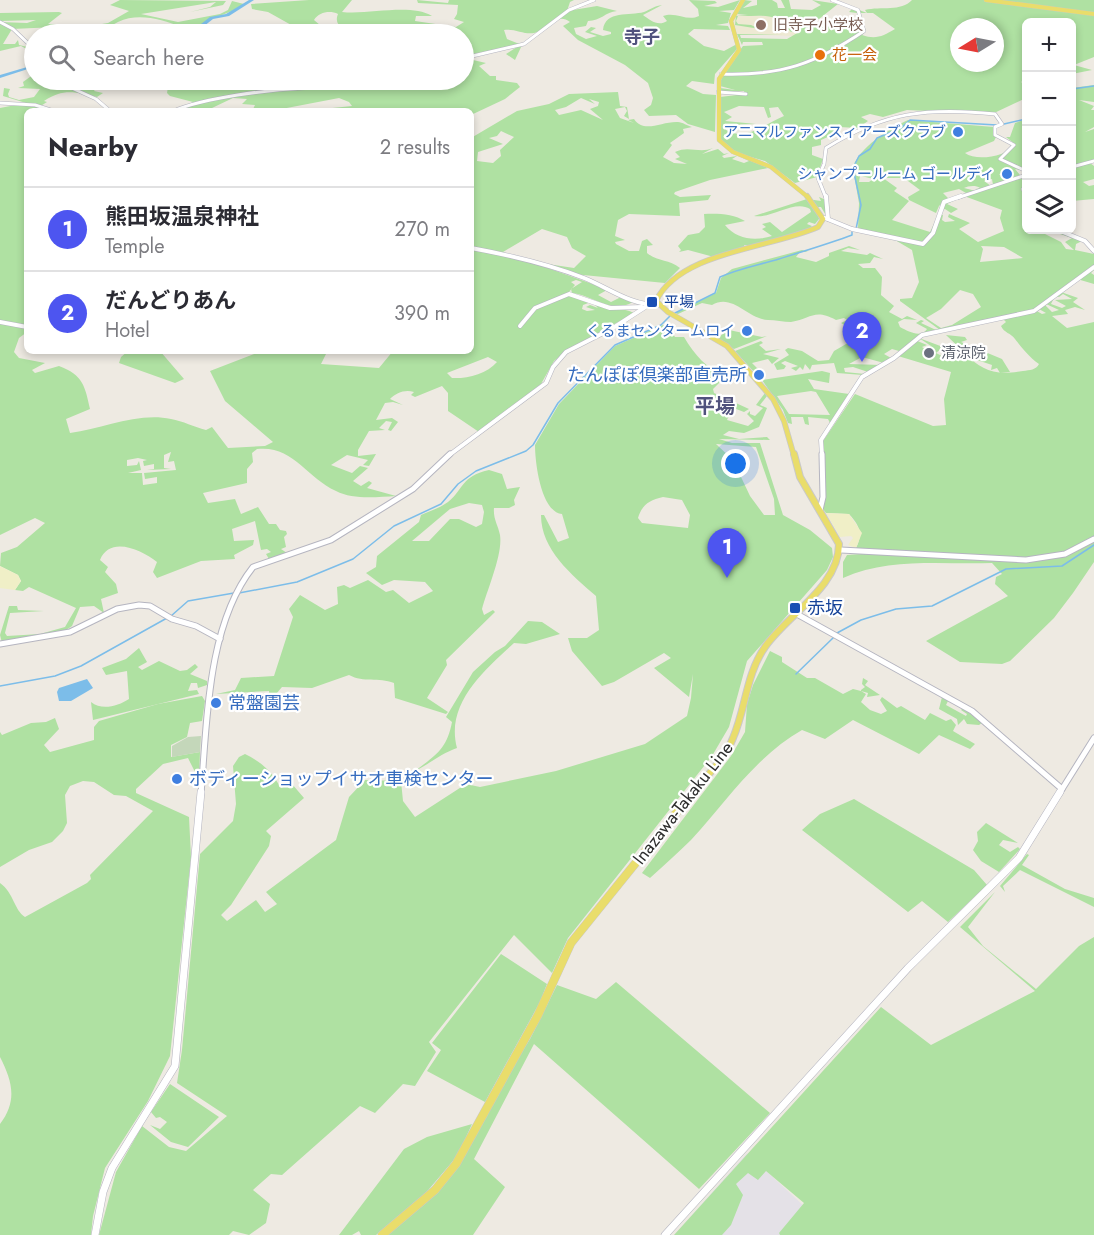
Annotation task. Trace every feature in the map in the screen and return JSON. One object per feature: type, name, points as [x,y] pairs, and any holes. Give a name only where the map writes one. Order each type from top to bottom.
[{"type":"main road","points":[[743,0],[731,21],[739,51],[721,74],[718,92],[718,136],[722,144],[773,168],[816,204],[826,219],[818,227],[805,233],[711,260],[684,271],[658,294],[656,301],[658,305],[721,341],[737,355],[768,391],[782,415],[796,469],[841,550]]},
{"type":"main road","points":[[986,0],[1094,14]]},
{"type":"main road","name":"Inazawa-Takaku Line","points":[[382,1235],[435,1190],[456,1164],[538,1015],[571,943],[726,752],[735,735],[756,661],[833,571],[841,550]]},
{"type":"street","points":[[474,56],[524,44],[569,10],[594,0]]},
{"type":"street","points":[[721,74],[759,76],[795,70],[827,56],[864,31],[858,10],[832,0]]},
{"type":"street","points":[[0,22],[10,25],[24,41]]},
{"type":"street","points":[[76,90],[96,99],[106,108]]},
{"type":"street","points":[[181,108],[194,103],[288,90]]},
{"type":"street","points":[[718,92],[746,94]]},
{"type":"street","points":[[0,103],[35,105],[44,108]]},
{"type":"street","points":[[1022,171],[1000,159],[1014,145],[995,135],[995,127],[1002,124],[995,114],[935,110],[904,111],[868,122],[826,148],[824,164],[818,178],[825,190],[826,219],[852,229],[923,244],[937,226],[938,210],[945,202],[1022,174]]},
{"type":"street","points":[[1076,166],[1094,161]]},
{"type":"street","points":[[1067,234],[1084,241],[1094,251]]},
{"type":"street","points":[[474,248],[505,253],[568,273],[647,306]]},
{"type":"street","points":[[820,510],[823,497],[821,441],[862,377],[894,358],[922,335],[1034,311],[1094,267]]},
{"type":"street","points":[[520,326],[535,309],[569,294],[581,296],[610,308],[658,305]]},
{"type":"street","points":[[95,1235],[103,1192],[111,1170],[168,1082],[175,1066],[209,692],[220,639],[245,577],[253,567],[331,540],[412,489],[461,444],[479,434],[546,383],[554,367],[566,352],[613,328],[647,306]]},
{"type":"street","points":[[0,322],[24,326]]},
{"type":"street","points":[[841,550],[1026,560],[1065,554],[1094,539]]},
{"type":"street","points":[[0,644],[63,634],[79,629],[117,609],[139,605],[150,606],[172,619],[196,626],[220,639]]},
{"type":"street","points":[[795,613],[972,711],[1062,789]]},
{"type":"street","points":[[665,1235],[908,968],[1019,858],[1094,738]]},
{"type":"shaded area","name":"旧寺子小学校","points":[[735,15],[775,16],[784,19],[790,28],[799,32],[794,36],[737,34],[733,23]]},
{"type":"shaded area","points":[[201,736],[200,752],[172,757],[172,746],[188,737]]},
{"type":"shaded area","points":[[747,1153],[835,1235],[674,1235]]},
{"type":"green space","points":[[120,0],[226,1],[223,5],[190,12],[210,7],[216,2],[141,14],[178,22],[220,14],[228,10],[232,1],[244,4],[202,24],[172,24],[142,17],[126,19],[114,24],[102,24],[129,11],[110,5]]},
{"type":"green space","points":[[352,0],[342,12],[412,10],[432,16],[416,16],[415,21],[436,24],[338,24],[338,14],[325,12],[314,20],[319,24],[289,24],[268,12],[252,9],[251,4]]},
{"type":"green space","points":[[417,0],[448,3],[449,0],[574,0],[570,2],[567,11],[597,6],[617,11],[588,21],[586,26],[574,28],[576,34],[586,39],[597,36],[585,32],[591,27],[596,28],[590,32],[603,36],[611,34],[603,30],[605,24],[608,19],[619,15],[644,12],[662,5],[643,15],[654,22],[664,23],[667,21],[663,16],[668,15],[690,18],[699,16],[698,9],[689,0],[715,1],[717,3],[704,6],[718,7],[740,0],[734,10],[719,11],[731,13],[728,23],[716,25],[728,26],[730,30],[694,29],[688,34],[704,46],[724,51],[737,44],[737,49],[715,74],[714,84],[692,81],[686,86],[703,94],[716,95],[715,132],[688,124],[676,115],[649,116],[644,110],[651,105],[653,98],[648,83],[625,65],[578,40],[563,26],[570,22],[565,19],[556,20],[534,33],[504,30],[507,39],[522,45],[515,60],[506,54],[517,47],[474,56],[474,24],[461,24],[464,22],[454,19],[458,5],[418,3]]},
{"type":"green space","points":[[744,0],[752,1],[743,8],[757,5],[757,0],[772,0],[777,3],[778,8],[785,8],[781,0],[789,0],[791,9],[812,10],[821,5],[812,0],[838,4],[819,19],[808,17],[806,20],[825,26],[860,29],[857,13],[849,12],[853,8],[856,10],[866,31],[862,35],[875,37],[895,29],[865,10],[902,6],[912,0],[1094,0],[1094,57],[1076,64],[1076,18],[1022,18],[1022,100],[992,114],[907,110],[883,117],[870,114],[861,117],[868,121],[858,128],[839,127],[839,132],[821,140],[821,145],[812,147],[812,155],[823,159],[817,177],[795,183],[765,161],[737,153],[721,142],[720,97],[745,94],[744,91],[720,92],[720,88],[735,90],[720,86],[722,75],[743,46],[763,45],[762,42],[743,42],[742,45],[737,34],[783,35],[740,35],[741,38],[787,39],[799,32],[791,32],[787,28],[771,29],[786,28],[777,19],[765,16],[738,16],[736,21],[738,24],[751,25],[760,29],[735,25],[736,16],[748,15],[736,14]],"holes":[[[739,106],[764,107],[768,118],[771,117],[769,108],[778,107],[784,116],[749,133],[741,134],[726,130],[726,125],[756,124],[725,121],[732,117],[724,112]]]},
{"type":"green space","points":[[0,13],[62,13],[48,24],[24,24],[24,28],[12,29],[3,44],[15,44],[18,40],[19,45],[24,46],[24,48],[21,46],[0,51],[0,22],[27,23],[36,20],[0,21]]},
{"type":"green space","points":[[474,60],[486,63],[479,66],[490,76],[496,76],[496,80],[517,83],[520,87],[505,99],[474,114],[474,108],[332,108],[352,106],[349,102],[339,98],[287,108],[254,108],[255,105],[242,104],[247,99],[233,98],[212,108],[181,108],[193,102],[170,96],[168,90],[474,90]]},
{"type":"green space","points":[[1076,66],[1092,70],[1076,73]]},
{"type":"green space","points":[[1094,85],[1094,102],[1079,100],[1094,106],[1091,110],[1094,110],[1094,127],[1085,132],[1094,129],[1094,160],[1090,163],[1094,166],[1094,179],[1083,182],[1089,186],[1094,185],[1094,199],[1076,201],[1076,126],[1076,87]]},
{"type":"green space","points":[[4,88],[10,89],[9,97],[19,100],[34,97],[39,90],[95,90],[103,93],[97,97],[76,93],[57,94],[44,101],[47,102],[39,108],[24,108],[24,334],[19,338],[14,352],[19,358],[45,363],[32,370],[35,373],[59,366],[73,373],[82,382],[90,409],[66,419],[70,433],[133,419],[158,417],[206,430],[212,427],[228,448],[265,446],[273,442],[225,401],[210,371],[254,354],[326,354],[321,364],[379,368],[391,354],[474,354],[474,136],[517,111],[549,104],[569,94],[618,92],[620,106],[627,107],[629,119],[624,116],[627,111],[625,107],[615,109],[620,118],[634,123],[628,120],[634,119],[643,126],[678,122],[692,127],[683,129],[684,133],[670,143],[672,145],[663,157],[674,163],[687,164],[675,159],[680,157],[675,152],[680,150],[713,148],[702,154],[718,149],[724,154],[729,153],[722,156],[724,158],[737,156],[732,159],[744,163],[749,161],[741,157],[768,168],[710,180],[675,192],[674,194],[680,197],[711,195],[708,200],[679,203],[680,216],[629,214],[618,220],[615,236],[625,240],[615,242],[616,244],[629,251],[639,251],[642,241],[647,239],[653,245],[647,246],[647,253],[680,268],[665,283],[573,274],[541,263],[574,268],[586,256],[572,248],[567,237],[542,229],[503,252],[607,290],[598,295],[611,302],[621,297],[633,302],[625,305],[610,305],[572,293],[571,289],[568,293],[591,302],[583,305],[582,309],[595,310],[586,307],[590,305],[598,308],[593,303],[634,313],[565,352],[554,361],[541,384],[479,432],[448,411],[448,393],[442,386],[415,397],[411,395],[414,392],[407,391],[392,397],[390,399],[403,405],[393,402],[385,403],[376,420],[392,418],[398,422],[391,431],[388,430],[392,422],[386,421],[379,428],[385,430],[369,431],[358,450],[358,456],[376,454],[369,466],[363,465],[368,460],[347,455],[331,465],[352,473],[360,466],[368,468],[353,481],[361,486],[369,481],[372,483],[367,488],[396,496],[365,497],[343,494],[325,485],[290,457],[270,449],[257,449],[252,453],[253,462],[247,469],[247,483],[203,493],[208,503],[235,499],[241,514],[258,507],[269,524],[276,524],[280,530],[286,531],[287,534],[284,537],[286,547],[281,549],[287,553],[269,559],[266,554],[271,552],[267,549],[261,550],[255,521],[232,529],[234,541],[254,540],[253,545],[234,555],[235,559],[201,561],[157,578],[153,572],[157,562],[151,557],[127,547],[111,548],[100,560],[108,567],[105,572],[116,584],[118,593],[101,599],[104,613],[94,606],[80,607],[72,626],[63,632],[2,643],[0,635],[9,606],[17,606],[18,610],[44,611],[10,613],[5,633],[7,636],[40,634],[65,627],[76,608],[29,587],[23,591],[15,590],[21,581],[18,575],[0,566],[1,553],[17,547],[45,523],[35,518],[0,535],[0,108],[26,103],[3,96]],"holes":[[[581,98],[595,104],[589,99],[599,102],[598,106],[590,109],[603,120],[581,110],[559,115],[555,110],[566,107]],[[501,131],[514,137],[500,150],[501,156],[493,163],[477,161],[478,152],[503,144],[489,138],[497,136]],[[576,280],[582,282],[572,288],[575,285],[571,282]],[[488,357],[497,362],[482,373],[464,378],[452,378],[447,373]],[[171,452],[168,462],[174,461],[176,470],[144,473],[145,479],[157,477],[157,483],[143,485],[142,473],[128,473],[141,470],[139,461],[137,465],[127,466],[127,460],[138,458],[147,460],[143,461],[144,466],[154,464],[154,469],[147,470],[171,469],[164,468],[164,455]]]},
{"type":"green space","points":[[908,120],[994,127],[996,137],[994,141],[965,153],[977,157],[999,155],[1011,149],[1016,145],[1006,137],[1010,137],[1015,123],[1022,120],[1022,170],[1015,169],[1020,175],[1008,180],[1015,177],[1004,177],[1010,175],[1008,173],[999,174],[1007,181],[993,185],[992,179],[984,181],[991,186],[978,190],[976,189],[980,188],[976,186],[964,188],[976,191],[966,193],[959,189],[943,193],[948,198],[939,206],[936,213],[909,200],[908,197],[920,190],[904,178],[883,178],[897,188],[894,191],[909,201],[892,220],[930,232],[939,214],[943,215],[942,220],[945,222],[955,221],[948,217],[949,214],[970,223],[959,229],[978,242],[1004,231],[1000,218],[1002,210],[964,196],[947,204],[958,209],[951,213],[945,209],[938,212],[945,202],[957,197],[1022,178],[1022,234],[1045,234],[1061,242],[1066,249],[1074,250],[1065,242],[1072,238],[1060,234],[1064,234],[1082,241],[1076,244],[1075,250],[1094,254],[1094,270],[1091,273],[1094,275],[1094,284],[1077,279],[1035,310],[1042,314],[1046,313],[1039,309],[1045,305],[1052,312],[1059,310],[1046,304],[1051,299],[1053,300],[1051,304],[1062,308],[1066,306],[1055,300],[1072,299],[1063,294],[1059,297],[1055,296],[1061,292],[1078,298],[1073,302],[1085,310],[1075,307],[1065,310],[1068,314],[1052,316],[1067,328],[1094,322],[1094,536],[1090,539],[1094,542],[1094,562],[1054,618],[1010,661],[1002,664],[960,662],[926,641],[1008,596],[995,584],[996,577],[1002,574],[992,563],[917,563],[879,567],[843,578],[843,562],[847,555],[861,554],[862,550],[856,548],[859,530],[849,514],[826,513],[823,509],[821,444],[855,394],[933,426],[946,425],[944,399],[951,372],[898,356],[915,340],[927,345],[922,347],[925,349],[931,346],[919,338],[943,347],[936,353],[952,361],[953,357],[963,353],[977,364],[996,372],[1030,370],[1039,364],[1002,328],[1001,326],[1006,322],[1002,318],[940,330],[900,301],[900,299],[912,298],[919,282],[912,250],[895,240],[858,229],[859,203],[854,175],[860,176],[859,182],[869,182],[873,179],[854,174],[852,169],[861,153],[892,128]],"holes":[[[981,246],[1004,247],[1023,258],[980,262],[983,249]],[[960,290],[973,294],[981,307],[952,325],[941,328],[926,318],[941,309]]]},
{"type":"green space","points":[[819,197],[826,200],[827,217],[821,207],[817,207],[819,219],[815,224],[809,222],[807,224],[812,226],[808,230],[818,225],[803,233],[757,245],[744,245],[745,248],[714,257],[688,250],[679,252],[681,250],[678,246],[688,235],[699,233],[705,227],[704,214],[725,214],[736,217],[745,221],[725,225],[735,234],[753,239],[766,238],[772,236],[762,229],[766,227],[762,224],[770,222],[782,232],[811,212],[810,209],[797,206],[768,215],[754,216],[807,199],[821,201]]},
{"type":"green space","points":[[849,246],[860,250],[848,248],[841,251],[867,255],[870,253],[883,259],[874,257],[870,263],[858,264],[863,268],[875,268],[882,277],[881,295],[894,306],[889,312],[902,319],[907,316],[917,320],[904,319],[898,322],[900,327],[918,334],[922,333],[927,329],[916,323],[921,320],[924,321],[921,323],[936,330],[921,335],[899,351],[892,349],[884,354],[891,358],[884,363],[862,357],[849,364],[881,365],[868,372],[853,367],[844,368],[845,372],[865,374],[863,375],[837,373],[834,363],[812,365],[810,370],[805,364],[803,370],[800,367],[796,371],[791,368],[798,366],[785,361],[781,363],[786,366],[784,369],[777,370],[774,364],[789,355],[785,350],[788,348],[802,351],[818,361],[829,360],[834,351],[853,340],[864,347],[854,331],[862,313],[850,328],[841,323],[847,320],[844,318],[836,320],[822,315],[813,315],[791,322],[760,319],[727,302],[712,305],[702,303],[678,314],[675,313],[716,293],[721,278],[732,269],[802,250],[808,252],[800,252],[796,257],[816,262],[829,256],[829,253]]},
{"type":"green space","points":[[663,325],[668,326],[675,337],[684,337],[702,360],[725,377],[713,389],[714,393],[749,409],[744,412],[731,407],[727,412],[730,413],[727,420],[748,426],[754,421],[747,414],[750,411],[750,414],[755,416],[763,408],[756,405],[765,393],[767,396],[760,405],[767,408],[759,427],[744,433],[729,431],[723,435],[739,439],[767,437],[770,440],[719,439],[732,443],[760,443],[783,515],[810,530],[832,548],[833,557],[827,570],[747,661],[729,727],[712,756],[568,938],[552,973],[514,935],[429,1042],[436,1052],[415,1086],[403,1084],[375,1113],[360,1106],[282,1175],[271,1174],[253,1190],[270,1204],[266,1223],[249,1235],[233,1231],[229,1235],[99,1235],[116,1172],[142,1126],[169,1147],[186,1151],[227,1116],[177,1083],[200,854],[233,821],[236,804],[233,766],[239,757],[245,754],[262,764],[281,788],[292,784],[304,798],[266,831],[271,836],[269,846],[231,905],[221,915],[227,921],[256,900],[265,912],[277,904],[266,892],[336,840],[349,797],[365,780],[401,781],[403,801],[415,817],[466,784],[480,787],[556,771],[645,744],[687,716],[693,674],[689,697],[654,668],[671,658],[664,653],[614,682],[602,686],[572,651],[568,638],[587,638],[599,630],[596,596],[559,561],[542,528],[541,515],[544,515],[558,542],[569,538],[562,514],[549,505],[544,496],[536,463],[535,445],[559,404],[615,346]],"holes":[[[716,444],[756,447],[774,499],[775,515],[764,515],[750,496],[733,460]],[[663,497],[682,500],[690,515],[688,528],[642,523],[638,518],[644,506]]]},
{"type":"green space","points":[[729,330],[767,336],[734,349],[712,334],[720,336]]},
{"type":"green space","points":[[946,335],[965,337],[967,340],[961,342],[1002,359],[1010,372],[1000,373],[997,368],[991,370],[992,365],[977,360],[980,359],[974,355],[967,355]]},
{"type":"green space","points":[[761,341],[763,343],[759,345],[766,351],[781,349],[763,354],[779,358],[772,364],[768,359],[752,363],[758,369],[755,373],[735,351]]},
{"type":"green space","points":[[124,354],[163,354],[184,379],[175,383],[119,363]]},
{"type":"green space","points":[[822,371],[830,373],[829,383],[808,379],[814,389],[849,394],[830,423],[828,419],[808,417],[809,425],[805,424],[803,417],[791,417],[792,424],[788,423],[783,410],[762,380]],"holes":[[[816,392],[830,415],[789,414],[777,396]]]},
{"type":"green space","points":[[489,470],[502,474],[507,489],[520,487],[514,500],[515,505],[509,508],[494,508],[500,535],[499,552],[482,609],[484,615],[493,610],[495,612],[446,660],[447,665],[427,698],[448,712],[446,714],[395,698],[394,683],[360,679],[349,675],[312,688],[282,687],[271,700],[269,700],[269,691],[216,694],[235,690],[241,678],[274,676],[293,617],[289,609],[300,595],[325,610],[338,604],[337,587],[344,585],[350,588],[368,580],[386,592],[393,590],[409,603],[433,591],[425,582],[394,580],[382,585],[366,573],[376,567],[377,556],[419,522],[421,515],[448,502],[464,483]],"holes":[[[469,503],[482,505],[484,512],[482,524],[476,527],[459,519],[450,519],[429,541],[412,541],[450,509]]]},
{"type":"green space","points":[[528,621],[542,622],[560,634],[526,644],[514,643],[503,653],[480,676],[462,702],[455,732],[457,748],[415,771],[435,756],[444,745],[452,722],[446,717],[473,672],[505,646]]},
{"type":"green space","points":[[139,648],[147,662],[138,667],[142,670],[159,661],[180,671],[187,670],[195,664],[198,667],[190,674],[207,681],[207,685],[198,688],[197,683],[191,683],[188,691],[197,690],[199,694],[93,720],[91,702],[95,705],[110,706],[129,699],[127,671],[106,675],[102,668],[126,659]]},
{"type":"green space","points":[[770,651],[782,657],[782,662],[807,678],[815,678],[843,694],[853,689],[861,691],[866,694],[861,702],[870,710],[881,714],[887,711],[880,700],[882,697],[897,708],[901,706],[925,720],[930,713],[946,721],[951,719],[956,725],[953,731],[975,744],[970,749],[939,735],[919,754],[853,720],[825,739],[802,730],[785,741],[756,766],[691,840],[650,878],[642,873],[731,756],[745,732],[747,704],[753,685]]},
{"type":"green space","points":[[863,678],[868,681],[865,685],[880,695],[867,697],[868,693],[861,691],[865,687],[862,684]]},
{"type":"green space","points":[[202,696],[205,701],[202,721],[190,723],[187,737],[171,745],[171,757],[200,752],[199,780],[188,758],[163,764],[136,789],[136,793],[189,817],[191,857],[170,1056],[148,1101],[105,1168],[93,1216],[91,1235],[0,1235],[0,1124],[9,1107],[11,1091],[8,1074],[0,1057],[0,883],[25,917],[87,883],[91,879],[90,875],[153,811],[126,796],[114,795],[94,782],[83,781],[70,786],[65,795],[67,823],[63,831],[52,842],[29,850],[0,867],[0,732],[2,735],[31,723],[46,722],[55,718],[59,729],[44,745],[50,752],[94,740],[94,727],[99,721],[158,704]]},
{"type":"green space","points":[[942,697],[948,701],[946,705],[966,716],[967,714],[961,710],[963,708],[983,722],[979,725],[967,724],[964,719],[958,725],[957,719],[939,709]]},
{"type":"green space","points":[[854,799],[974,870],[987,885],[948,922],[922,901],[908,912],[802,830],[820,814]]},
{"type":"green space","points":[[986,823],[1018,843],[1003,840],[999,845],[1010,852],[1018,847],[1020,849],[999,872],[981,861],[973,850],[978,841],[977,832]]},
{"type":"green space","points":[[1027,854],[1029,855],[1022,865],[1065,889],[1094,898],[1094,907],[1020,870],[1003,886],[1005,892],[1000,886]]},
{"type":"green space","points":[[995,892],[968,927],[983,946],[1036,989],[1079,946],[1094,937],[1094,1235],[780,1235],[779,1233],[804,1203],[766,1171],[758,1180],[748,1173],[736,1184],[743,1195],[731,1225],[722,1235],[674,1235],[881,1007],[931,1045],[1035,991],[960,927]]},
{"type":"green space","points":[[501,954],[547,984],[540,1002],[485,1102],[427,1071],[441,1050],[432,1043]]},
{"type":"green space","points":[[616,982],[770,1113],[699,1189],[534,1044],[474,1159],[505,1187],[473,1235],[386,1235],[434,1193],[530,1039],[557,985],[596,999]]},
{"type":"green space","points":[[170,1084],[219,1117],[188,1147],[171,1142],[150,1125],[160,1129],[167,1122],[160,1117],[156,1118],[151,1112]]},
{"type":"green space","points":[[472,1124],[458,1155],[424,1195],[376,1235],[361,1235],[359,1231],[352,1235],[339,1235],[404,1149],[427,1137]]},
{"type":"sand","points":[[826,513],[849,514],[862,533],[856,548],[848,545],[853,538],[851,536],[840,537]]},
{"type":"sand","points":[[0,566],[18,575],[21,581],[15,590],[0,588]]},
{"type":"water","points":[[87,679],[93,688],[71,701],[59,701],[57,692],[59,688]]},
{"type":"waterway","points":[[204,24],[212,18],[227,15],[252,0]]},
{"type":"waterway","points":[[0,77],[24,69]]},
{"type":"waterway","points":[[1076,88],[1094,86]]},
{"type":"waterway","points":[[856,229],[861,205],[853,168],[859,156],[870,149],[877,138],[901,128],[910,120],[997,125]]},
{"type":"waterway","points":[[1004,124],[1022,120]]},
{"type":"waterway","points":[[675,313],[715,293],[720,277],[852,235],[852,232]]},
{"type":"waterway","points":[[239,593],[297,582],[353,559],[394,526],[441,504],[458,484],[476,471],[526,451],[533,445],[558,403],[615,345],[661,325],[671,315]]},
{"type":"waterway","points":[[837,633],[861,620],[896,609],[932,606],[1006,569],[1062,566],[1094,545]]},
{"type":"waterway","points":[[171,616],[188,601],[234,593]]},
{"type":"waterway","points":[[0,686],[55,676],[81,666],[167,618]]},
{"type":"waterway","points":[[796,674],[834,637]]},
{"type":"place","name":"旧寺子小学校","points":[[761,25]]},
{"type":"place","name":"花一会","points":[[820,55]]},
{"type":"place","name":"アニマルファンスィアーズクラブ","points":[[958,132]]},
{"type":"place","name":"シャンプールーム ゴールディ","points":[[1007,174]]},
{"type":"place","name":"平場","points":[[652,302]]},
{"type":"place","name":"くるまセンタームロイ","points":[[747,331]]},
{"type":"place","name":"清涼院","points":[[929,353]]},
{"type":"place","name":"だんどりあん","points":[[862,362]]},
{"type":"place","name":"たんぽぽ倶楽部直売所","points":[[759,375]]},
{"type":"place","name":"熊田坂温泉神社","points":[[727,578]]},
{"type":"place","name":"赤坂","points":[[795,608]]},
{"type":"place","name":"常盤園芸","points":[[216,703]]},
{"type":"place","name":"ボディーショップイサオ車検センター","points":[[177,779]]},
{"type":"district","name":"寺子","points":[[642,37]]},
{"type":"district","name":"平場","points":[[715,406]]}]
